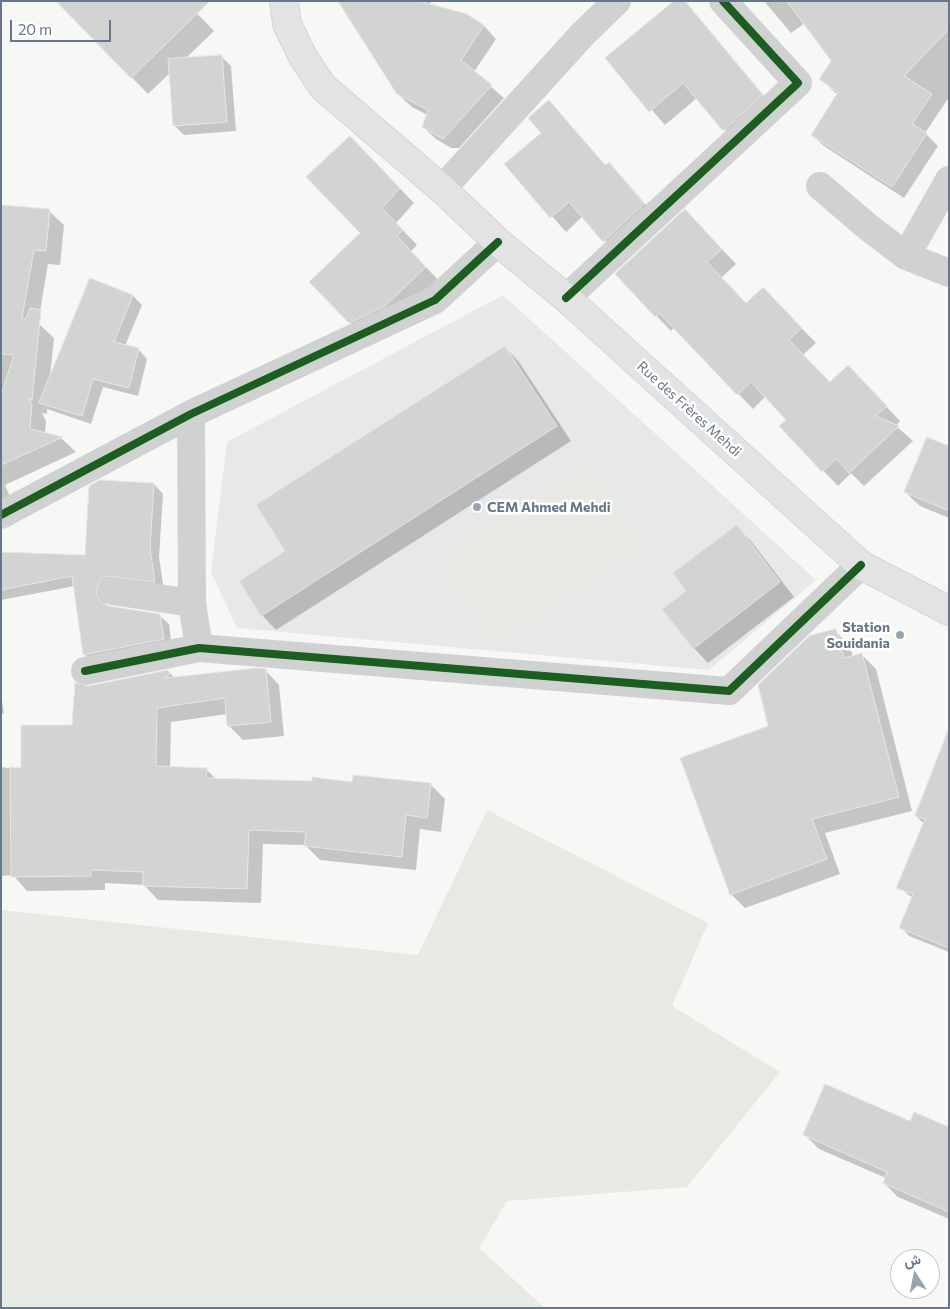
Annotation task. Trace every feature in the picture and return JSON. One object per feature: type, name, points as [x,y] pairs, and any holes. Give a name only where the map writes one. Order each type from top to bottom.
[{"type":"main road","name":"Rue des Frères Mehdi","points":[[284,1],[287,24],[303,57],[323,86],[442,189],[498,242],[566,298],[861,565],[949,612]]},
{"type":"street","points":[[442,189],[582,35],[617,1]]},
{"type":"street","points":[[566,298],[798,83],[723,1]]},
{"type":"street","points":[[906,256],[949,180]]},
{"type":"street","points":[[820,186],[906,256],[949,273]]},
{"type":"street","points":[[1,515],[191,414],[436,300],[498,242]]},
{"type":"street","points":[[191,414],[192,603],[199,648]]},
{"type":"street","points":[[85,671],[199,648],[729,691],[861,565]]},
{"type":"street","points":[[112,591],[192,603]]},
{"type":"shaded area","name":"CEM Ahmed Mehdi","points":[[503,295],[816,580],[709,670],[237,628],[211,572],[227,442]]},
{"type":"shaded area","points":[[585,463],[641,548],[494,644],[438,559]]},
{"type":"shaded area","points":[[487,810],[708,923],[672,1006],[780,1072],[687,1187],[507,1201],[479,1248],[545,1308],[1,1308],[1,910],[418,955]]},
{"type":"building","points":[[56,1],[210,1],[131,78]]},
{"type":"building","points":[[338,1],[419,1],[467,14],[484,25],[461,60],[492,85],[443,139],[422,127],[428,110],[397,94]]},
{"type":"building","points":[[674,1],[685,1],[763,95],[723,131],[683,83],[649,112],[605,58]]},
{"type":"building","points":[[787,1],[949,1],[949,29],[904,76],[932,94],[912,124],[927,133],[892,187],[811,135],[838,92],[819,79],[831,61]]},
{"type":"building","points":[[222,55],[227,122],[173,126],[168,59]]},
{"type":"building","points":[[549,100],[605,165],[609,162],[644,204],[603,242],[569,202],[550,218],[504,164],[541,133],[528,118]]},
{"type":"building","points":[[350,136],[400,188],[382,208],[403,230],[397,236],[426,267],[385,306],[349,323],[309,282],[360,233],[306,177]]},
{"type":"building","points":[[1,205],[50,209],[46,251],[34,250],[22,318],[26,319],[30,308],[41,310],[32,400],[29,399],[32,405],[30,429],[63,437],[1,465],[1,395],[14,355],[1,354]]},
{"type":"building","points":[[685,209],[722,249],[707,262],[746,303],[763,287],[802,328],[789,340],[830,382],[848,365],[887,406],[876,416],[899,426],[849,473],[836,459],[822,472],[779,426],[786,420],[751,382],[737,395],[659,313],[655,317],[615,274]]},
{"type":"building","points":[[90,278],[133,295],[114,342],[139,348],[129,388],[93,379],[82,416],[39,403]]},
{"type":"building","points":[[505,346],[557,426],[261,616],[239,581],[285,551],[256,505]]},
{"type":"building","points":[[927,437],[949,446],[949,511],[904,492]]},
{"type":"building","points":[[100,480],[154,483],[150,548],[155,582],[107,576],[100,581],[97,596],[102,603],[109,606],[160,614],[164,639],[83,655],[72,576],[1,590],[1,552],[85,555],[89,486]]},
{"type":"building","points":[[737,525],[780,582],[693,649],[662,609],[686,591],[673,573]]},
{"type":"building","points":[[836,629],[844,658],[862,653],[899,797],[812,819],[827,859],[730,895],[680,758],[768,726],[758,685],[809,636]]},
{"type":"building","points":[[257,668],[266,669],[271,722],[227,726],[225,698],[157,708],[156,766],[207,768],[206,778],[312,781],[312,777],[352,782],[353,775],[431,783],[427,818],[406,815],[402,857],[304,846],[306,832],[249,830],[247,889],[143,886],[143,872],[91,870],[91,876],[11,877],[10,767],[21,768],[21,725],[72,725],[75,683],[88,686],[168,670],[169,675],[164,678]]},
{"type":"building","points":[[948,731],[949,948],[899,928],[913,894],[896,888],[925,819],[915,816]]},
{"type":"building","points":[[825,1084],[910,1121],[914,1112],[949,1127],[949,1212],[883,1183],[887,1172],[803,1135]]},
{"type":"cycle path","points":[[566,298],[798,83],[723,1]]},
{"type":"cycle path","points":[[1,515],[191,414],[435,300],[498,242]]},
{"type":"cycle path","points":[[85,671],[199,648],[729,691],[861,565]]},
{"type":"place","name":"CEM Ahmed Mehdi","points":[[477,507]]},
{"type":"place","name":"Station Souidania","points":[[900,635]]}]
